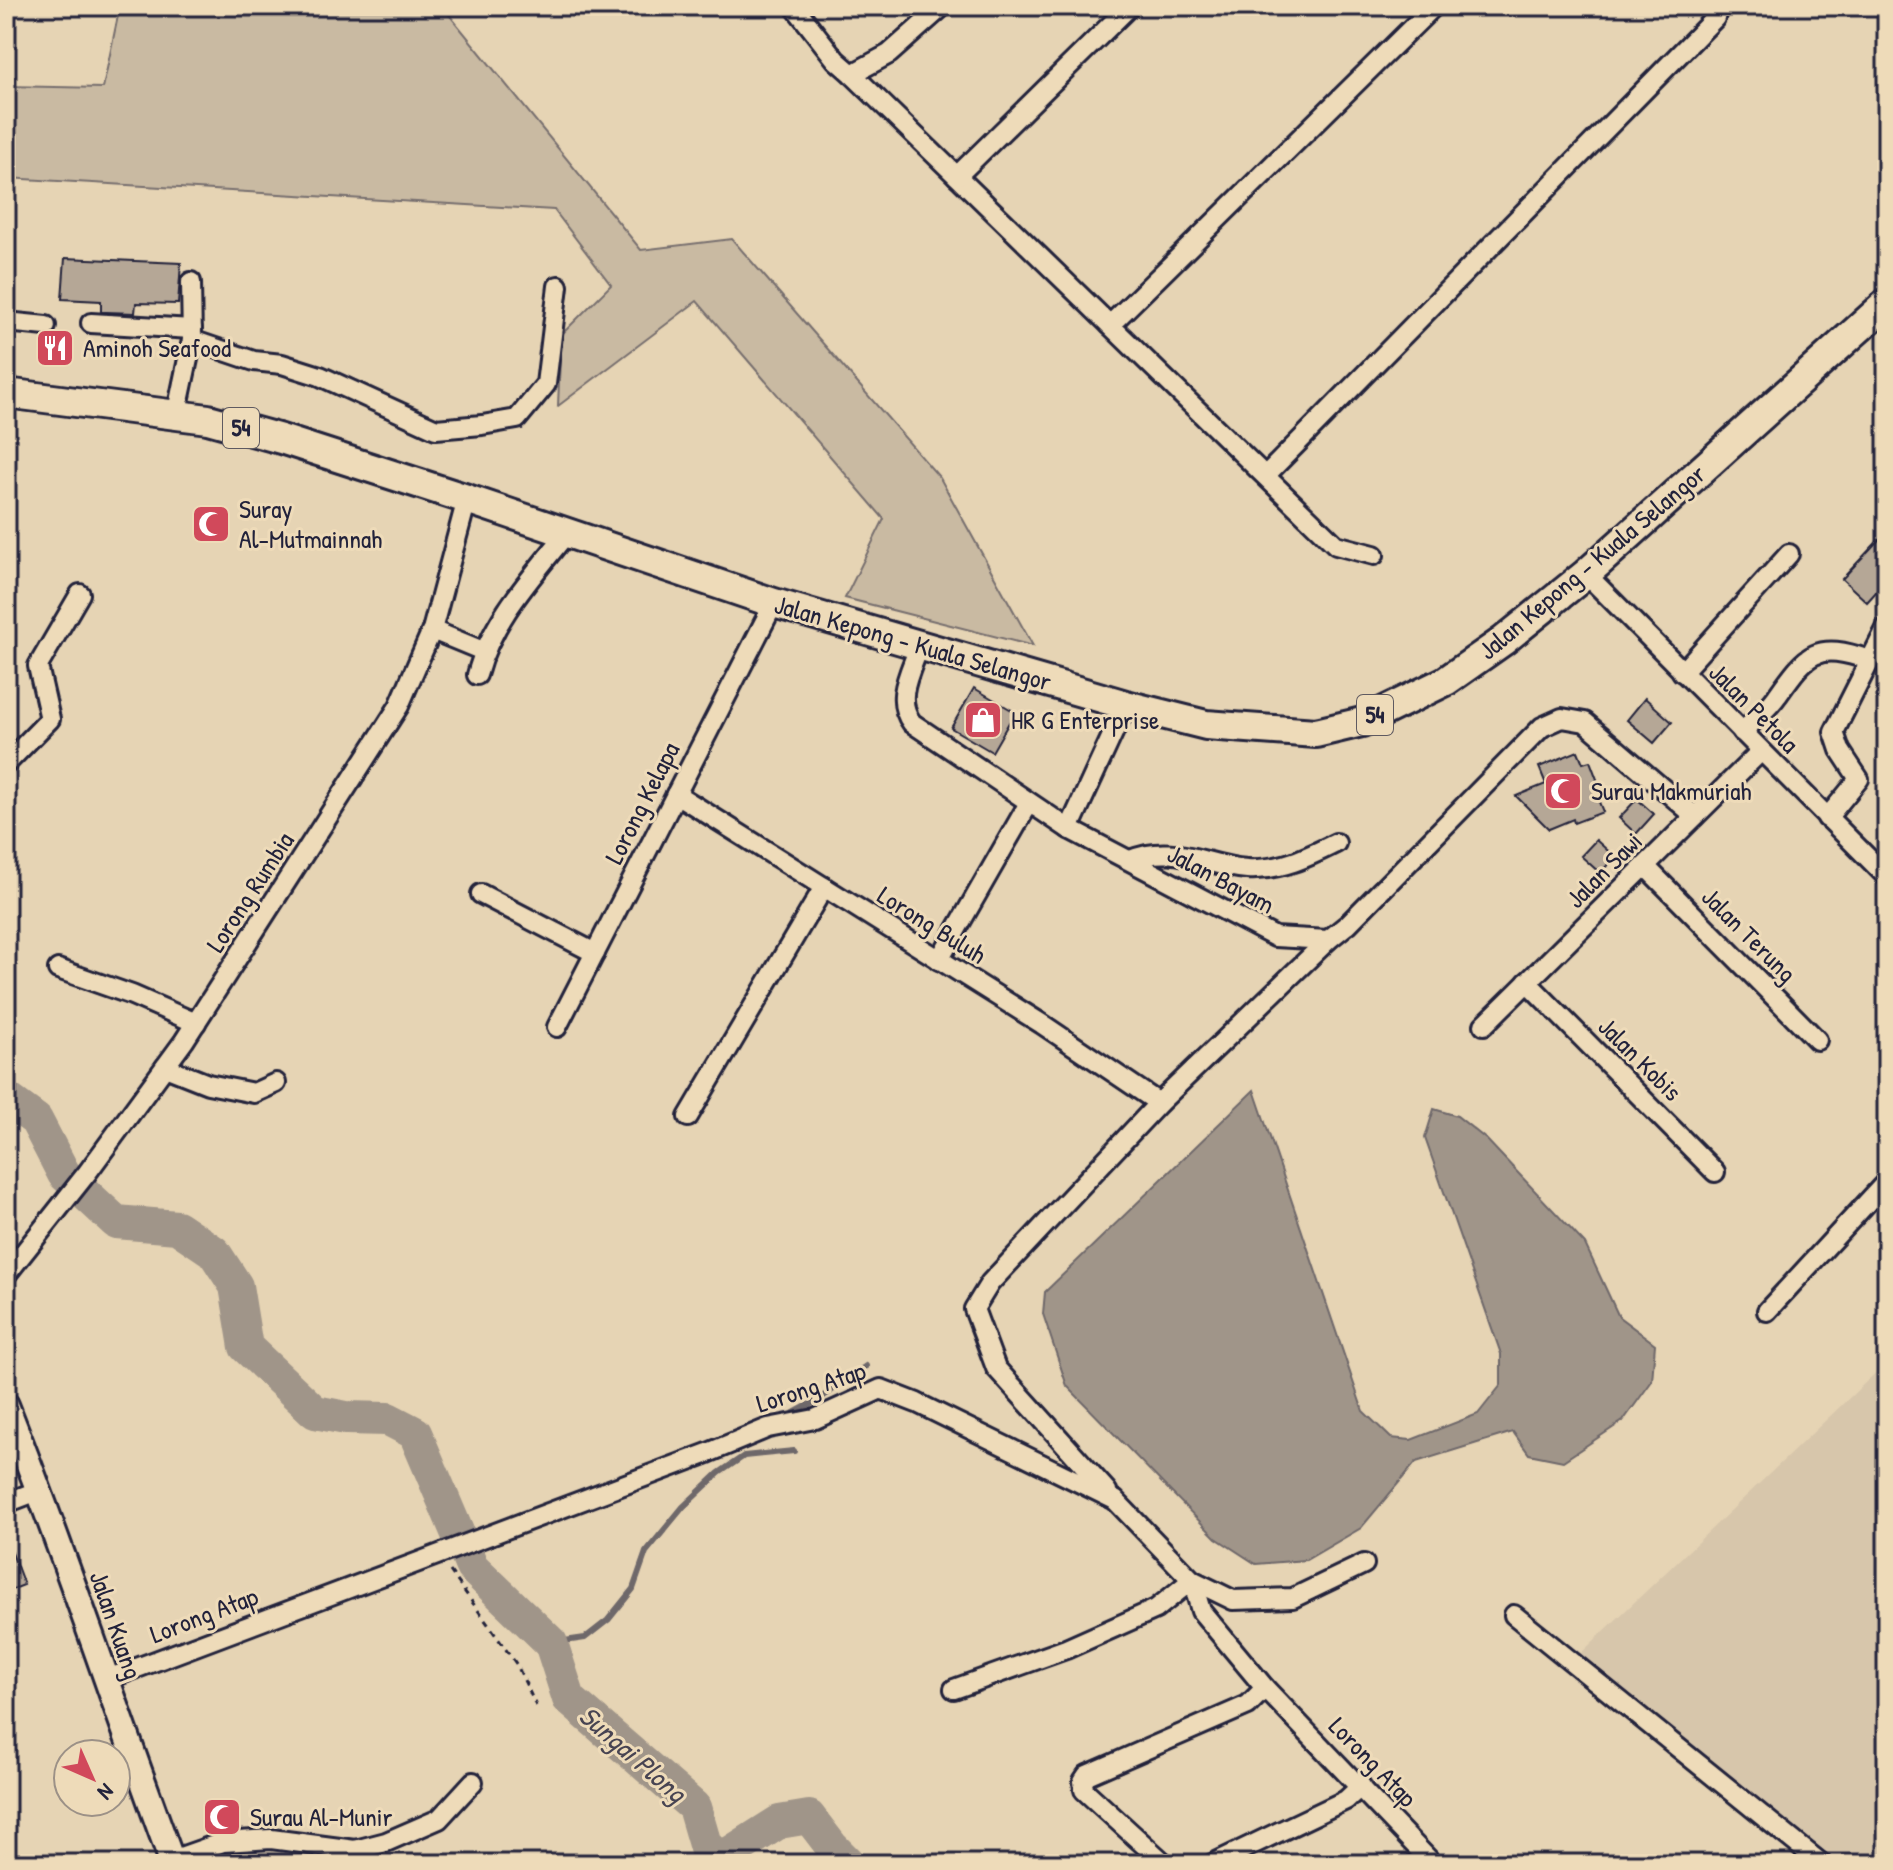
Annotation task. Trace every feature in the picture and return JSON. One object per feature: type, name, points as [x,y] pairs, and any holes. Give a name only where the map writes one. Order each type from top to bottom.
[{"type":"highway","name":"Jalan Kepong - Kuala Selangor","points":[[6,393],[208,419],[281,439],[774,603],[919,647],[1206,725],[1316,733],[1362,722],[1446,681],[1503,641],[1586,574],[1887,303]]},
{"type":"main road","name":"Jalan Kuang","points":[[6,1405],[40,1490],[105,1680],[173,1862]]},
{"type":"street","points":[[794,6],[836,60],[1336,545],[1374,555]]},
{"type":"street","points":[[852,74],[889,54],[943,6]]},
{"type":"street","points":[[957,176],[1130,6]]},
{"type":"street","points":[[1110,325],[1434,6]]},
{"type":"street","points":[[1266,475],[1715,18],[1718,6]]},
{"type":"street","points":[[176,416],[192,335],[191,282]]},
{"type":"street","points":[[91,323],[192,335],[254,361],[282,364],[320,376],[436,429],[517,419],[546,384],[558,286]]},
{"type":"street","points":[[6,322],[46,326]]},
{"type":"street","name":"Lorong Rumbia","points":[[6,1275],[87,1173],[196,1023],[399,706],[432,630],[467,499]]},
{"type":"street","points":[[477,675],[483,651],[515,599],[566,534]]},
{"type":"street","points":[[1682,672],[1789,554]]},
{"type":"street","name":"Jalan Petola","points":[[1586,574],[1887,877]]},
{"type":"street","points":[[6,764],[50,719],[38,666],[80,594]]},
{"type":"street","name":"Lorong Kelapa","points":[[557,1027],[774,603]]},
{"type":"street","points":[[1827,818],[1859,779],[1840,750],[1834,732],[1887,627]]},
{"type":"street","points":[[432,630],[483,651]]},
{"type":"street","name":"Jalan Bayam","points":[[919,647],[902,704],[912,723],[1069,829],[1275,937],[1328,940]]},
{"type":"street","points":[[1742,732],[1776,699],[1791,674],[1811,655],[1824,651],[1852,654],[1869,660]]},
{"type":"street","points":[[1069,829],[1126,705]]},
{"type":"street","points":[[1115,1500],[996,1368],[974,1309],[990,1283],[1159,1103],[1348,924],[1542,727],[1562,718],[1585,722],[1695,816]]},
{"type":"street","name":"Jalan Sawi","points":[[1484,1025],[1761,751]]},
{"type":"street","name":"Lorong Buluh","points":[[676,794],[1159,1103]]},
{"type":"street","points":[[939,960],[1029,803]]},
{"type":"street","points":[[1130,860],[1153,852],[1179,853],[1246,869],[1277,868],[1336,843]]},
{"type":"street","name":"Jalan Terung","points":[[1645,866],[1817,1040]]},
{"type":"street","points":[[688,1117],[824,887]]},
{"type":"street","points":[[481,894],[595,953]]},
{"type":"street","points":[[58,969],[132,995],[196,1023]]},
{"type":"street","name":"Jalan Kobis","points":[[1527,982],[1715,1172]]},
{"type":"street","points":[[165,1067],[208,1084],[254,1093],[276,1083]]},
{"type":"street","points":[[1767,1311],[1887,1181]]},
{"type":"street","name":"Lorong Atap","points":[[105,1680],[768,1428],[815,1419],[881,1389],[917,1403],[1115,1500],[1192,1580],[1201,1611],[1265,1688],[1433,1864]]},
{"type":"street","points":[[6,1503],[40,1490]]},
{"type":"street","points":[[954,1689],[1066,1649],[1156,1609],[1192,1580],[1233,1600],[1293,1598],[1364,1564]]},
{"type":"street","points":[[1514,1615],[1822,1864]]},
{"type":"street","points":[[1165,1864],[1084,1790],[1083,1781],[1087,1775],[1248,1705],[1265,1688]]},
{"type":"street","points":[[173,1862],[223,1842],[271,1839],[355,1850],[386,1842],[439,1819],[473,1782]]},
{"type":"street","points":[[1212,1864],[1346,1800],[1361,1786]]},
{"type":"path","points":[[444,1553],[517,1665],[536,1706]]},
{"type":"shaded area","points":[[120,6],[442,6],[641,250],[732,239],[940,478],[1033,646],[845,598],[884,519],[697,301],[558,406],[561,335],[611,285],[554,210],[7,178],[6,181],[6,86],[103,88]]},
{"type":"shaded area","points":[[1254,1090],[1363,1411],[1391,1438],[1411,1440],[1478,1414],[1501,1385],[1501,1354],[1425,1138],[1434,1109],[1457,1116],[1487,1140],[1585,1244],[1619,1317],[1655,1344],[1652,1381],[1623,1421],[1563,1461],[1529,1454],[1513,1432],[1416,1462],[1361,1528],[1306,1560],[1256,1564],[1216,1538],[1067,1386],[1043,1314],[1045,1292]]},
{"type":"shaded area","points":[[1887,1362],[1887,1864],[1803,1864],[1581,1653]]},
{"type":"building","points":[[65,258],[181,263],[178,304],[136,303],[135,313],[101,312],[101,301],[62,299]]},
{"type":"building","points":[[1887,531],[1887,580],[1867,602],[1842,579]]},
{"type":"building","name":"HR G Enterprise","points":[[974,688],[1015,712],[992,752],[951,728]]},
{"type":"building","points":[[1645,698],[1672,722],[1654,743],[1627,720]]},
{"type":"building","name":"Surau Makmuriah","points":[[1578,751],[1583,763],[1590,761],[1601,790],[1595,792],[1603,812],[1549,829],[1516,796],[1546,784],[1539,767]]},
{"type":"building","points":[[1637,799],[1654,814],[1636,834],[1619,818]]},
{"type":"building","points":[[1596,840],[1615,857],[1600,873],[1581,856]]},
{"type":"building","points":[[6,1543],[24,1585],[6,1592]]},
{"type":"waterway","name":"Sungai Plong","points":[[6,1098],[36,1120],[64,1174],[116,1222],[177,1227],[214,1252],[236,1286],[246,1347],[315,1412],[346,1418],[388,1419],[415,1433],[472,1567],[551,1643],[569,1699],[694,1807],[706,1848],[724,1857],[779,1822],[809,1817],[849,1864]]},
{"type":"waterway","points":[[794,1419],[794,1413],[866,1366]]},
{"type":"waterway","points":[[551,1643],[585,1638],[608,1620],[633,1589],[646,1552],[683,1507],[719,1473],[744,1456],[794,1451]]},
{"type":"place","name":"Aminoh Seafood","points":[[55,348]]},
{"type":"place","name":"Suray Al-Mutmainnah","points":[[211,524]]},
{"type":"place","name":"HR G Enterprise","points":[[983,720]]},
{"type":"place","name":"Surau Makmuriah","points":[[1563,791]]},
{"type":"place","name":"Surau Al-Munir","points":[[222,1817]]}]
